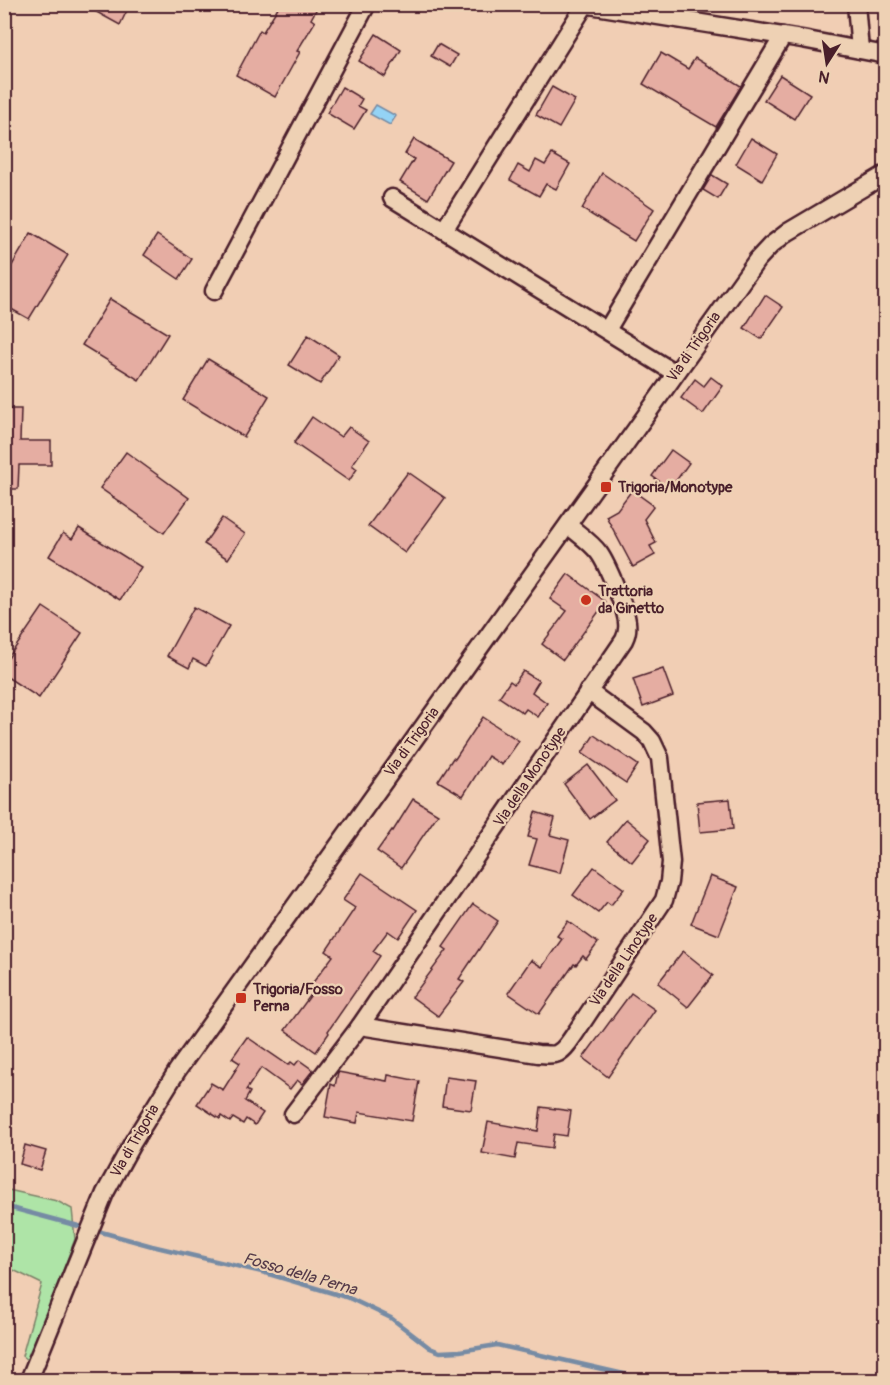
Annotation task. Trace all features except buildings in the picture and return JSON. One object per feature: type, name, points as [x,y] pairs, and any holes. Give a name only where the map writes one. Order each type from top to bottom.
[{"type":"street","points":[[214,291],[367,4]]},
{"type":"street","points":[[856,4],[860,50]]},
{"type":"street","points":[[444,230],[584,5],[783,36],[885,55]]},
{"type":"street","points":[[607,330],[783,36]]},
{"type":"street","name":"Via di Trigoria","points":[[29,1380],[105,1193],[133,1142],[177,1071],[750,268],[771,245],[799,225],[885,174]]},
{"type":"street","points":[[392,198],[675,373]]},
{"type":"street","name":"Via della Monotype","points":[[293,1114],[360,1026],[624,640],[628,630],[627,621],[605,564],[599,553],[568,525]]},
{"type":"street","name":"Via della Linotype","points":[[360,1026],[538,1054],[558,1053],[578,1029],[664,900],[669,882],[670,862],[661,764],[655,746],[644,732],[588,691]]},
{"type":"green space","points":[[4,1189],[57,1201],[72,1209],[75,1239],[33,1350],[27,1360],[22,1356],[42,1284],[5,1266]]},
{"type":"water","points":[[376,105],[396,116],[390,125],[370,114]]},
{"type":"waterway","name":"Fosso della Perna","points":[[4,1206],[86,1228]]},
{"type":"waterway","name":"Fosso della Perna","points":[[94,1230],[262,1272],[349,1298],[391,1318],[430,1348],[440,1352],[497,1345],[650,1380]]},
{"type":"place","name":"Trigoria/Monotype","points":[[606,487]]},
{"type":"place","name":"Trattoria da Ginetto","points":[[586,600]]},
{"type":"place","name":"Trigoria/Fosso Perna","points":[[241,998]]}]
